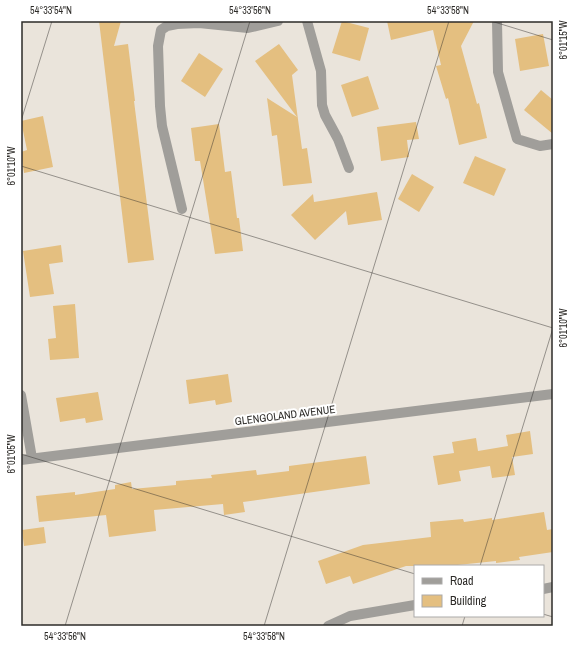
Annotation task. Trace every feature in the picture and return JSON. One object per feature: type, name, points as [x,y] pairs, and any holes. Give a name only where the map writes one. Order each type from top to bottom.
[{"type":"street","points":[[182,209],[162,126],[158,46],[161,30],[167,26],[177,24],[199,23],[248,28],[278,21]]},
{"type":"street","points":[[307,21],[321,71],[322,105],[330,127],[338,139],[349,168]]},
{"type":"street","points":[[497,21],[498,72],[517,139],[540,146],[553,144]]},
{"type":"street","name":"GLENGOLAND AVENUE","points":[[21,460],[553,394]]},
{"type":"street","points":[[21,395],[32,458]]},
{"type":"street","points":[[328,626],[350,616],[414,605]]},
{"type":"building","points":[[99,21],[121,21],[114,46],[128,44],[154,260],[128,263]]},
{"type":"building","points":[[342,21],[369,28],[360,61],[332,53]]},
{"type":"building","points":[[387,21],[474,21],[461,46],[477,104],[479,103],[487,138],[459,145],[448,98],[446,99],[436,66],[441,65],[433,30],[391,40]]},
{"type":"building","points":[[543,34],[549,66],[520,71],[515,39]]},
{"type":"building","points":[[279,44],[298,70],[292,75],[302,149],[307,148],[312,183],[283,186],[277,135],[272,136],[267,98],[297,117],[255,61]]},
{"type":"building","points":[[199,53],[223,69],[205,97],[181,81]]},
{"type":"building","points":[[368,76],[379,109],[352,117],[341,85]]},
{"type":"building","points":[[541,90],[553,100],[553,134],[524,110]]},
{"type":"building","points":[[43,116],[53,167],[24,173],[21,152],[27,150],[21,121]]},
{"type":"building","points":[[416,122],[419,139],[407,140],[409,157],[381,161],[377,127]]},
{"type":"building","points":[[219,124],[225,172],[231,171],[243,251],[215,254],[200,161],[195,161],[191,128]]},
{"type":"building","points":[[475,156],[506,169],[494,196],[463,183]]},
{"type":"building","points":[[412,174],[434,187],[419,212],[398,199]]},
{"type":"building","points":[[377,192],[382,220],[348,225],[346,211],[315,240],[291,215],[313,194],[314,202]]},
{"type":"building","points":[[61,245],[63,262],[49,264],[54,294],[30,297],[23,251]]},
{"type":"building","points":[[75,304],[79,358],[50,360],[48,339],[56,338],[53,306]]},
{"type":"building","points":[[228,374],[232,402],[216,405],[215,400],[189,404],[186,380]]},
{"type":"building","points":[[98,392],[103,420],[86,423],[85,418],[60,422],[56,398]]},
{"type":"building","points":[[530,431],[533,454],[512,457],[515,475],[492,478],[490,466],[459,471],[461,481],[438,485],[433,456],[454,453],[452,442],[476,438],[478,451],[508,446],[506,435]]},
{"type":"building","points":[[366,456],[370,484],[243,502],[245,512],[224,515],[223,504],[154,510],[156,531],[109,537],[106,515],[39,522],[36,496],[75,492],[75,495],[115,489],[115,485],[131,482],[132,489],[176,485],[176,481],[212,478],[211,475],[256,470],[257,475],[289,471],[289,466]]},
{"type":"building","points":[[544,512],[547,530],[553,529],[553,552],[519,557],[520,560],[496,563],[496,561],[458,565],[406,566],[353,584],[350,576],[326,584],[318,561],[363,545],[431,537],[430,522],[463,519],[464,522],[492,518],[492,520]]},
{"type":"building","points":[[44,527],[46,543],[24,546],[22,530]]}]
